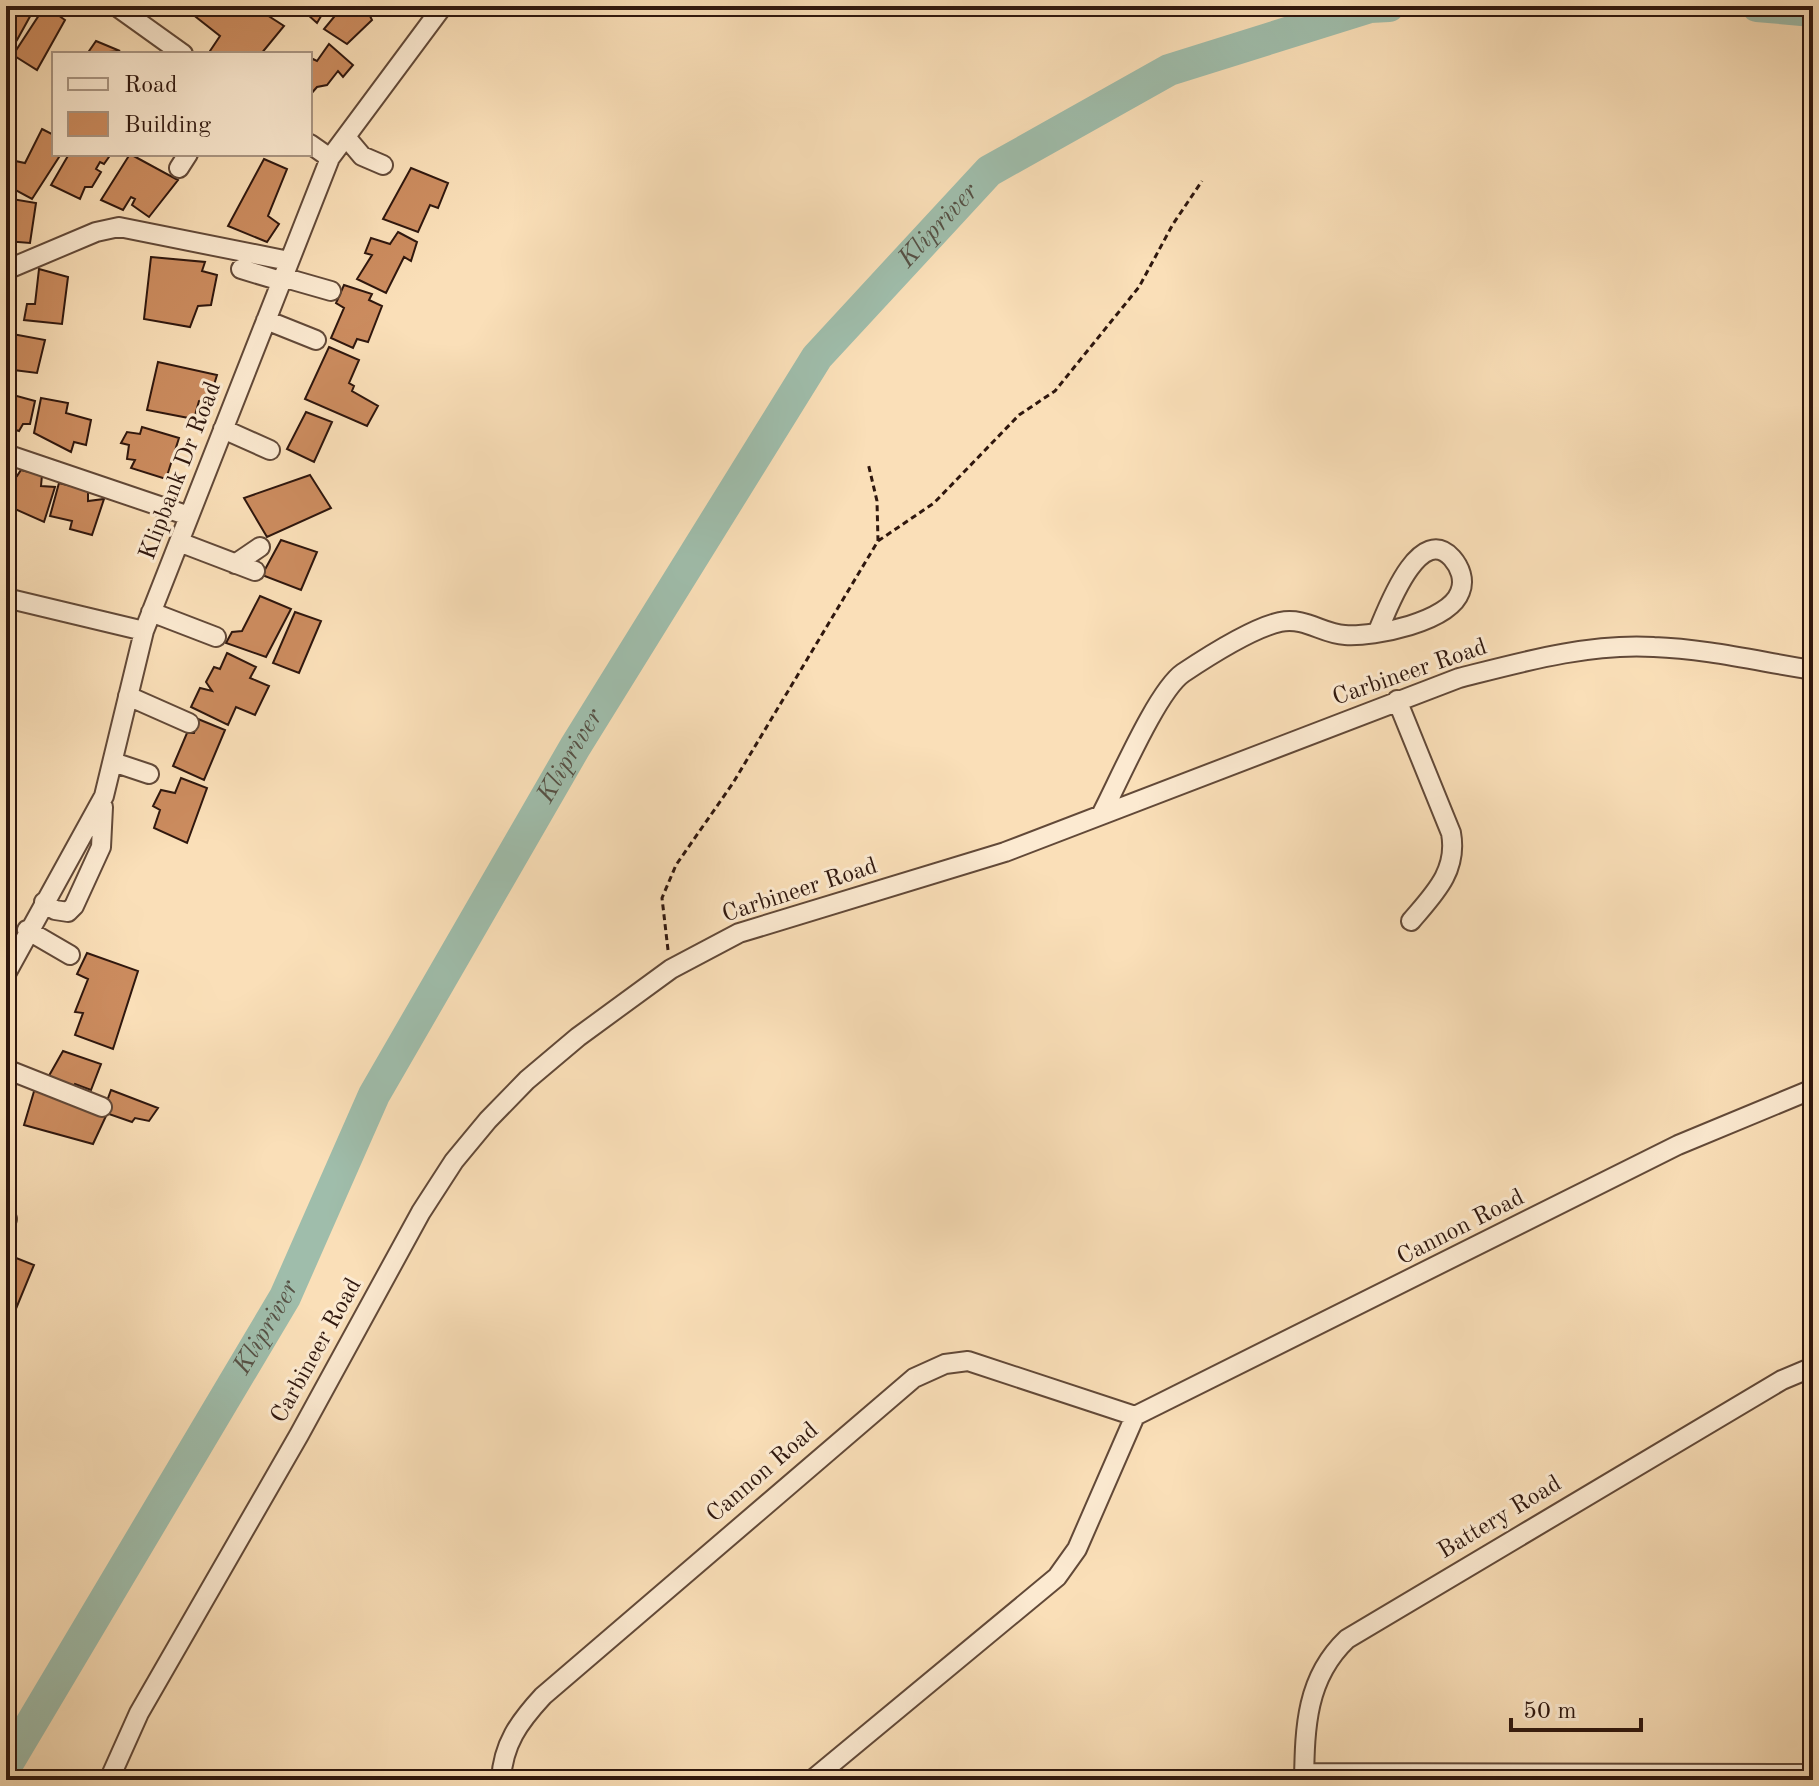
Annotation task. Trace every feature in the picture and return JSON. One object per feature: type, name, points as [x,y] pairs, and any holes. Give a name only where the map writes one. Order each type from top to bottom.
[{"type":"street","name":"Klipbank Dr Road","points":[[6,974],[27,930],[104,796],[144,631],[330,158],[443,6]]},
{"type":"street","points":[[128,10],[180,52]]},
{"type":"street","points":[[346,137],[362,156],[383,165]]},
{"type":"street","points":[[312,145],[330,158]]},
{"type":"street","points":[[6,270],[96,232],[119,227],[284,273],[331,291]]},
{"type":"street","points":[[241,269],[284,273]]},
{"type":"street","points":[[266,320],[316,340]]},
{"type":"street","points":[[223,429],[270,450]]},
{"type":"street","points":[[6,454],[189,516]]},
{"type":"street","points":[[179,542],[255,571]]},
{"type":"street","points":[[235,564],[260,547]]},
{"type":"street","points":[[1101,815],[1165,695],[1183,673],[1280,622],[1309,622],[1344,635],[1378,631],[1431,618],[1453,605],[1462,579],[1451,556],[1442,551],[1429,551],[1413,560],[1378,631]]},
{"type":"street","points":[[6,598],[144,631]]},
{"type":"street","points":[[151,612],[216,637]]},
{"type":"street","name":"Carbineer Road","points":[[109,1780],[139,1713],[299,1435],[421,1212],[454,1161],[527,1080],[671,969],[739,933],[1005,852],[1459,678],[1522,662],[1622,647],[1680,649],[1813,670]]},
{"type":"street","points":[[128,696],[189,723]]},
{"type":"street","points":[[1397,700],[1451,833],[1454,852],[1443,882],[1411,921]]},
{"type":"street","points":[[113,762],[149,774]]},
{"type":"street","points":[[44,902],[55,910],[68,912],[85,888],[101,847],[104,796]]},
{"type":"street","points":[[27,930],[70,955]]},
{"type":"street","points":[[6,1069],[102,1107]]},
{"type":"street","name":"Cannon Road","points":[[501,1780],[502,1762],[514,1731],[543,1696],[914,1378],[945,1364],[977,1363],[1135,1416],[1678,1145],[1813,1089]]},
{"type":"street","name":"Battery Road","points":[[1304,1776],[1312,1691],[1326,1661],[1347,1639],[1782,1380],[1813,1367]]},
{"type":"street","points":[[812,1780],[1057,1577],[1077,1549],[1135,1416]]},
{"type":"street","points":[[1304,1776],[1813,1774]]},
{"type":"path","points":[[671,969],[662,898],[676,865],[733,783],[878,541],[934,503],[1019,415],[1055,391],[1139,287],[1173,224],[1202,181]]},
{"type":"path","points":[[868,463],[877,501],[878,541]]},
{"type":"building","points":[[6,6],[25,6],[33,11],[17,40],[6,33]]},
{"type":"building","points":[[45,6],[65,20],[37,70],[13,55]]},
{"type":"building","points":[[182,6],[253,6],[284,26],[263,52],[209,52],[220,36]]},
{"type":"building","points":[[298,6],[327,6],[317,23]]},
{"type":"building","points":[[343,6],[375,6],[370,16],[372,20],[347,44],[324,29]]},
{"type":"building","points":[[96,41],[120,51],[109,52],[88,52]]},
{"type":"building","points":[[329,44],[353,65],[343,77],[338,71],[327,85],[317,87],[312,93],[312,60],[317,61]]},
{"type":"building","points":[[42,129],[52,134],[52,156],[60,156],[32,199],[6,185],[6,159],[25,163]]},
{"type":"building","points":[[68,156],[110,156],[104,164],[100,162],[96,169],[101,172],[92,187],[85,187],[80,199],[51,185]]},
{"type":"building","points":[[129,156],[178,180],[149,217],[132,205],[135,199],[131,197],[123,210],[101,200]]},
{"type":"building","points":[[264,159],[287,169],[268,216],[279,224],[267,242],[228,226]]},
{"type":"building","points":[[411,168],[448,183],[438,208],[430,205],[418,232],[383,219]]},
{"type":"building","points":[[6,198],[36,203],[30,243],[6,241]]},
{"type":"building","points":[[398,232],[417,242],[411,261],[404,257],[386,293],[357,279],[372,255],[365,253],[371,238],[390,244]]},
{"type":"building","points":[[151,257],[205,262],[202,271],[217,275],[211,305],[198,306],[190,327],[144,319]]},
{"type":"building","points":[[39,269],[68,277],[62,324],[24,320],[27,304],[35,304]]},
{"type":"building","points":[[344,285],[372,294],[369,300],[382,306],[368,342],[357,339],[353,348],[331,338],[344,308],[336,303]]},
{"type":"building","points":[[7,333],[45,340],[37,373],[6,369]]},
{"type":"building","points":[[329,347],[359,360],[349,383],[354,386],[352,391],[378,406],[367,426],[305,399]]},
{"type":"building","points":[[158,362],[217,375],[210,398],[199,401],[194,419],[147,410]]},
{"type":"building","points":[[6,381],[11,383],[13,395],[35,401],[30,424],[23,424],[19,431],[6,427]]},
{"type":"building","points":[[41,398],[68,403],[66,413],[91,420],[86,445],[74,442],[71,452],[34,433]]},
{"type":"building","points":[[306,412],[332,422],[314,462],[287,449]]},
{"type":"building","points":[[142,427],[179,438],[166,479],[131,468],[135,460],[127,459],[129,445],[121,443],[127,432],[140,434]]},
{"type":"building","points":[[21,470],[42,475],[41,486],[55,487],[44,522],[6,505],[7,472],[17,476]]},
{"type":"building","points":[[310,475],[331,508],[267,537],[244,498]]},
{"type":"building","points":[[59,483],[88,490],[88,501],[104,499],[92,535],[70,529],[72,521],[50,516]]},
{"type":"building","points":[[281,540],[317,552],[301,590],[262,575]]},
{"type":"building","points":[[260,596],[291,609],[266,657],[226,643],[232,632],[242,631]]},
{"type":"building","points":[[295,612],[321,621],[299,673],[273,663]]},
{"type":"building","points":[[227,653],[256,667],[250,678],[269,686],[255,715],[236,707],[228,725],[191,707],[200,688],[212,691],[206,682],[214,667],[220,669]]},
{"type":"building","points":[[198,719],[225,730],[204,780],[173,766],[187,733],[194,733]]},
{"type":"building","points":[[181,778],[207,788],[187,843],[154,828],[160,810],[153,806],[161,790],[175,793]]},
{"type":"building","points":[[87,953],[138,971],[113,1049],[75,1035],[83,1013],[75,1012],[88,979],[77,974]]},
{"type":"building","points":[[63,1051],[101,1064],[91,1090],[75,1084],[71,1091],[46,1081]]},
{"type":"building","points":[[35,1088],[106,1116],[93,1144],[24,1125]]},
{"type":"building","points":[[111,1090],[158,1108],[149,1121],[135,1118],[132,1122],[103,1112]]},
{"type":"building","points":[[6,1254],[34,1265],[6,1333]]},
{"type":"waterway","name":"Klipriver","points":[[6,1766],[285,1297],[374,1095],[575,747],[817,357],[989,171],[1169,70],[1370,7],[1389,6]]},
{"type":"waterway","name":"Klipriver","points":[[1757,6],[1813,11]]}]
